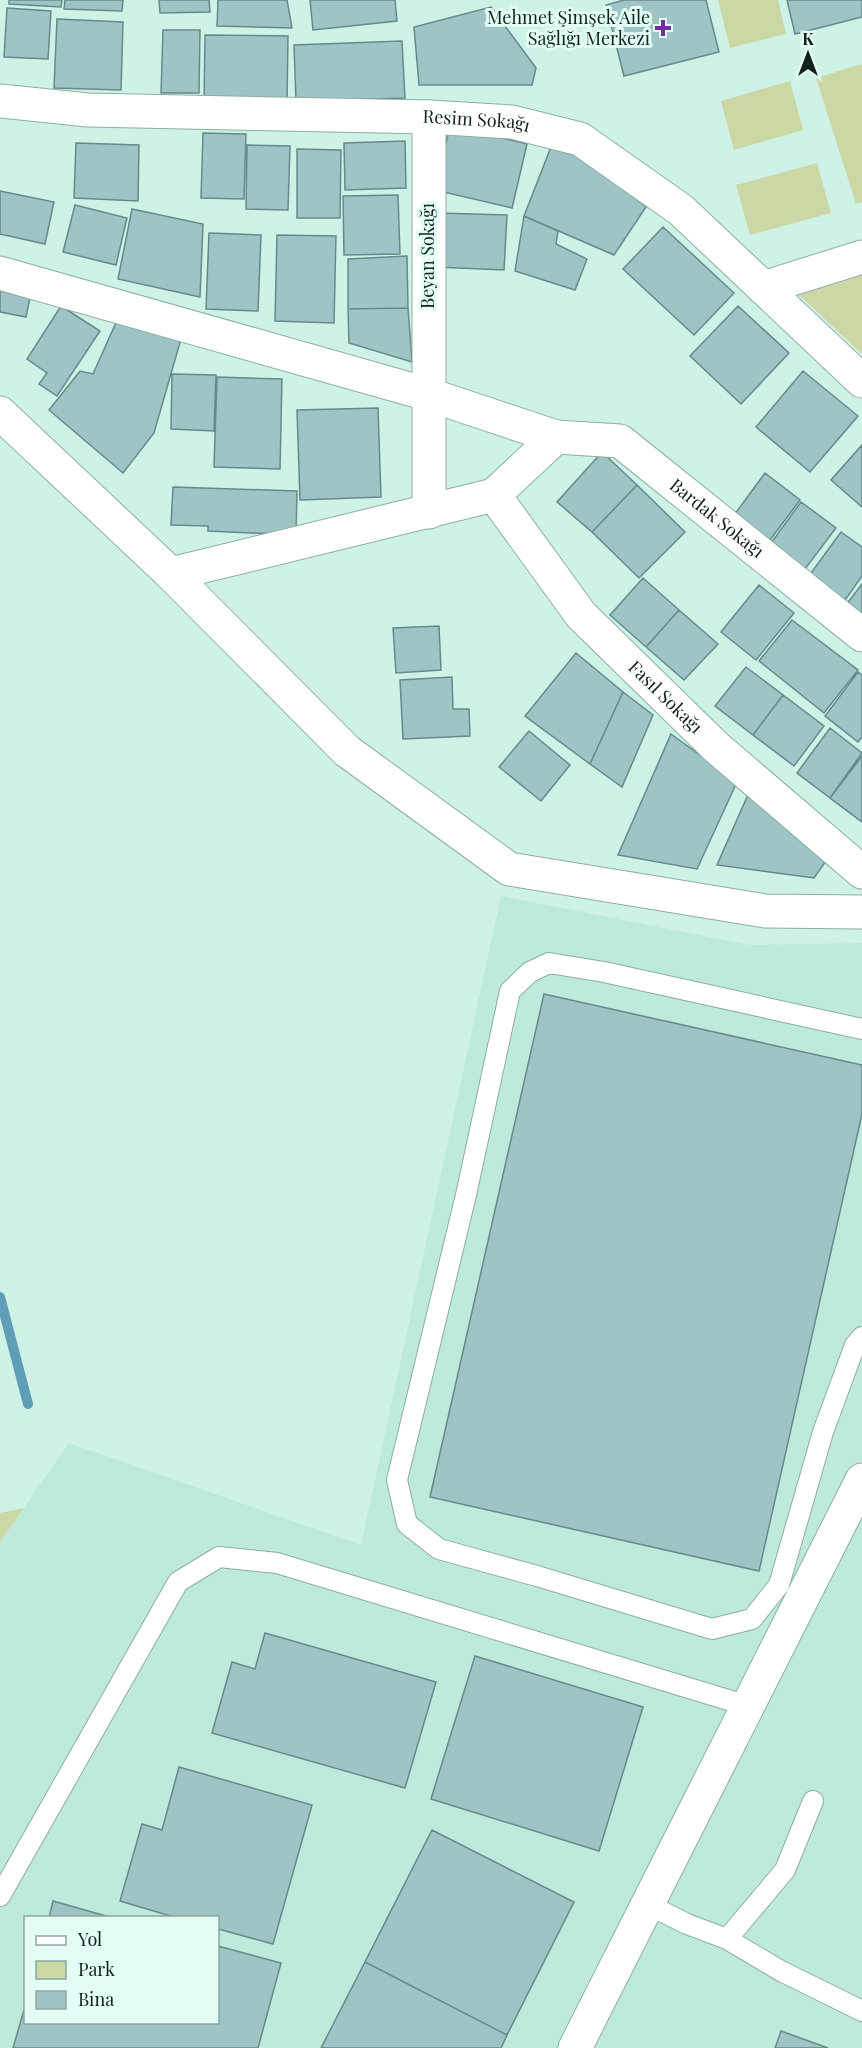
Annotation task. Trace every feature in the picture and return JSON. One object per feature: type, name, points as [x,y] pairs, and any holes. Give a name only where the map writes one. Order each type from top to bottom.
[{"type":"street","name":"Resim Sokağı","points":[[0,101],[88,110],[429,117],[512,122],[580,139],[681,210],[862,381]]},
{"type":"street","name":"Beyan Sokağı","points":[[429,117],[427,394],[429,512]]},
{"type":"street","points":[[763,288],[862,257]]},
{"type":"street","name":"Bardak Sokağı","points":[[0,273],[427,394],[556,437],[620,441],[862,635]]},
{"type":"street","points":[[0,413],[171,573],[347,751],[509,869],[765,911],[862,912]]},
{"type":"street","points":[[171,573],[494,495],[556,437]]},
{"type":"street","name":"Fasıl Sokağı","points":[[494,495],[581,615],[716,747],[862,872]]},
{"type":"street","points":[[574,2048],[862,1480]]},
{"type":"lane","points":[[862,1029],[604,972],[549,963],[530,972],[510,991],[466,1194],[398,1480],[407,1524],[439,1549],[712,1629],[752,1619],[779,1586],[823,1432],[855,1345],[862,1338]]},
{"type":"lane","points":[[0,1896],[178,1582],[219,1557],[277,1563],[748,1706]]},
{"type":"lane","points":[[727,1939],[785,1870],[813,1801]]},
{"type":"lane","points":[[647,1904],[687,1924],[727,1939],[781,1971],[862,2011]]},
{"type":"shaded area","points":[[501,896],[750,945],[862,943],[862,2048],[0,2048],[0,1542],[69,1443],[361,1545]]},
{"type":"green space","points":[[718,0],[778,0],[786,34],[730,48]]},
{"type":"green space","points":[[862,64],[862,202],[856,204],[816,78]]},
{"type":"green space","points":[[790,81],[803,130],[734,150],[721,101]]},
{"type":"green space","points":[[817,163],[831,213],[750,235],[736,185]]},
{"type":"green space","points":[[862,274],[862,354],[797,293]]},
{"type":"green space","points":[[24,1508],[0,1542],[0,1513]]},
{"type":"building","points":[[9,0],[62,0],[61,7],[9,4]]},
{"type":"building","points":[[65,0],[123,0],[122,11],[64,9]]},
{"type":"building","points":[[159,0],[209,0],[210,12],[160,13]]},
{"type":"building","points":[[218,0],[287,0],[292,28],[217,26]]},
{"type":"building","points":[[310,0],[395,0],[397,21],[313,30]]},
{"type":"building","name":"Mehmet Şimşek Aile Sağlığı Merkezi","points":[[624,0],[706,0],[719,52],[624,76],[606,5]]},
{"type":"building","points":[[787,0],[862,0],[862,17],[795,34]]},
{"type":"building","points":[[491,7],[536,68],[532,85],[419,85],[414,27]]},
{"type":"building","points":[[7,8],[51,11],[48,59],[4,57]]},
{"type":"building","points":[[57,19],[123,22],[121,90],[54,88]]},
{"type":"building","points":[[163,30],[200,30],[199,93],[161,93]]},
{"type":"building","points":[[205,35],[288,36],[287,104],[204,103]]},
{"type":"building","points":[[402,41],[405,98],[296,101],[294,45]]},
{"type":"building","points":[[450,126],[527,144],[512,208],[435,190]]},
{"type":"building","points":[[203,133],[246,134],[244,199],[201,198]]},
{"type":"building","points":[[405,141],[406,188],[345,190],[344,143]]},
{"type":"building","points":[[76,143],[139,145],[138,201],[74,198]]},
{"type":"building","points":[[247,145],[290,146],[288,210],[246,209]]},
{"type":"building","points":[[551,147],[594,161],[646,207],[614,255],[524,216]]},
{"type":"building","points":[[297,149],[341,150],[340,218],[297,218]]},
{"type":"building","points":[[0,191],[54,202],[45,244],[0,234]]},
{"type":"building","points":[[398,195],[400,254],[344,255],[343,196]]},
{"type":"building","points":[[75,205],[127,218],[116,265],[63,252]]},
{"type":"building","points":[[132,209],[203,224],[200,297],[118,279]]},
{"type":"building","points":[[438,213],[507,215],[504,270],[435,267]]},
{"type":"building","points":[[524,216],[558,231],[556,244],[587,259],[575,290],[515,271]]},
{"type":"building","points":[[663,227],[734,293],[694,335],[623,269]]},
{"type":"building","points":[[209,233],[261,235],[258,311],[206,309]]},
{"type":"building","points":[[277,235],[336,236],[334,323],[275,321]]},
{"type":"building","points":[[407,256],[408,308],[348,309],[348,259]]},
{"type":"building","points":[[0,291],[30,298],[26,317],[0,312]]},
{"type":"building","points":[[61,306],[100,331],[57,396],[39,384],[47,373],[27,359]]},
{"type":"building","points":[[738,306],[789,353],[741,404],[690,356]]},
{"type":"building","points":[[408,308],[412,362],[349,343],[348,309]]},
{"type":"building","points":[[119,316],[183,332],[154,433],[123,473],[49,410],[80,371],[93,374]]},
{"type":"building","points":[[803,371],[858,416],[810,472],[756,427]]},
{"type":"building","points":[[172,374],[216,375],[214,431],[171,429]]},
{"type":"building","points":[[217,377],[282,379],[280,469],[214,467]]},
{"type":"building","points":[[378,408],[381,497],[300,500],[297,410]]},
{"type":"building","points":[[862,445],[862,507],[831,480]]},
{"type":"building","points":[[602,452],[637,485],[592,532],[557,502]]},
{"type":"building","points":[[765,473],[800,500],[767,544],[732,518]]},
{"type":"building","points":[[637,485],[685,532],[639,578],[592,532]]},
{"type":"building","points":[[173,487],[297,491],[296,535],[208,531],[208,526],[171,525]]},
{"type":"building","points":[[801,502],[836,528],[802,573],[768,547]]},
{"type":"building","points":[[841,532],[862,547],[862,576],[843,603],[808,577]]},
{"type":"building","points":[[643,578],[679,610],[646,647],[610,615]]},
{"type":"building","points":[[862,584],[862,618],[846,605]]},
{"type":"building","points":[[759,585],[794,613],[756,660],[721,632]]},
{"type":"building","points":[[679,610],[718,644],[684,680],[646,647]]},
{"type":"building","points":[[792,620],[858,670],[824,713],[759,661]]},
{"type":"building","points":[[439,626],[441,670],[396,673],[393,628]]},
{"type":"building","points":[[576,653],[623,692],[590,764],[525,716]]},
{"type":"building","points":[[746,667],[783,695],[753,735],[715,706]]},
{"type":"building","points":[[858,672],[862,675],[862,737],[858,742],[825,716]]},
{"type":"building","points":[[452,677],[453,709],[469,709],[470,736],[403,739],[400,680]]},
{"type":"building","points":[[623,692],[653,715],[622,787],[590,764]]},
{"type":"building","points":[[783,695],[824,726],[794,766],[753,735]]},
{"type":"building","points":[[830,728],[862,753],[830,798],[797,773]]},
{"type":"building","points":[[529,731],[570,765],[541,801],[499,767]]},
{"type":"building","points":[[671,734],[737,782],[697,869],[618,855]]},
{"type":"building","points":[[862,756],[862,822],[830,798]]},
{"type":"building","points":[[751,788],[831,854],[814,878],[717,865]]},
{"type":"building","points":[[544,994],[862,1065],[862,1114],[759,1571],[430,1497]]},
{"type":"building","points":[[265,1633],[436,1682],[405,1788],[212,1733],[232,1662],[255,1669]]},
{"type":"building","points":[[475,1656],[643,1707],[599,1851],[431,1799]]},
{"type":"building","points":[[179,1767],[312,1805],[273,1944],[219,1929],[219,1916],[170,1916],[120,1901],[142,1824],[162,1830]]},
{"type":"building","points":[[432,1830],[574,1902],[507,2035],[365,1962]]},
{"type":"building","points":[[53,1901],[106,1916],[49,1916]]},
{"type":"building","points":[[219,1946],[281,1963],[258,2048],[13,2048],[24,2010],[24,2024],[219,2024]]},
{"type":"building","points":[[365,1962],[507,2035],[501,2048],[321,2048]]},
{"type":"building","points":[[781,2031],[828,2048],[775,2048]]},
{"type":"waterway","points":[[0,1297],[28,1404]]},
{"type":"place","name":"Mehmet Şimşek Aile Sağlığı Merkezi","points":[[663,28]]}]
